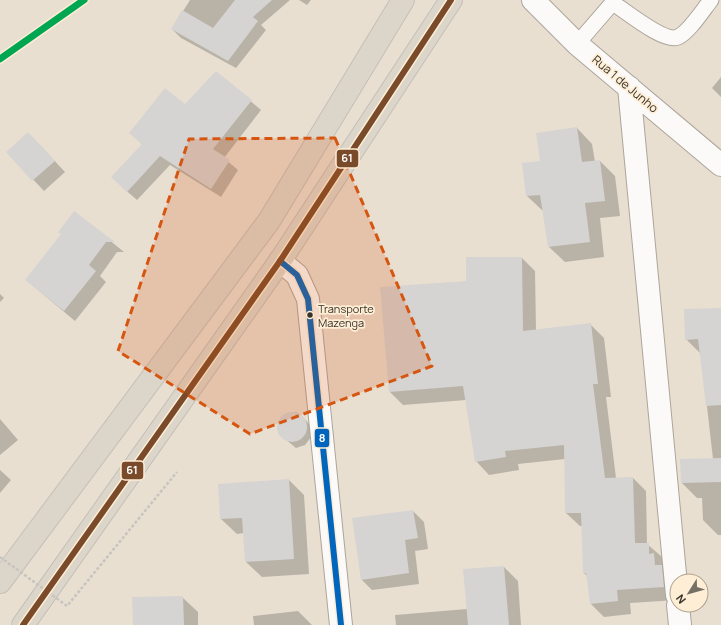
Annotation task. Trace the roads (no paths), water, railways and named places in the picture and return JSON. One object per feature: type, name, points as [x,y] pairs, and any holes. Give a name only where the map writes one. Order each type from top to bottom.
[{"type":"highway","points":[[0,582],[269,221],[403,0]]},
{"type":"highway","points":[[23,625],[280,261],[451,0]]},
{"type":"street","name":"Rua 1 de Junho","points":[[533,0],[577,44],[721,165]]},
{"type":"street","points":[[629,87],[675,573]]},
{"type":"street","points":[[280,261],[297,275],[308,298],[341,625]]},
{"type":"street","points":[[679,613],[680,625]]},
{"type":"lane","points":[[577,44],[614,1],[664,36],[677,38],[684,33],[711,0]]},
{"type":"place","name":"Transporte Mazenga","points":[[310,315]]}]
